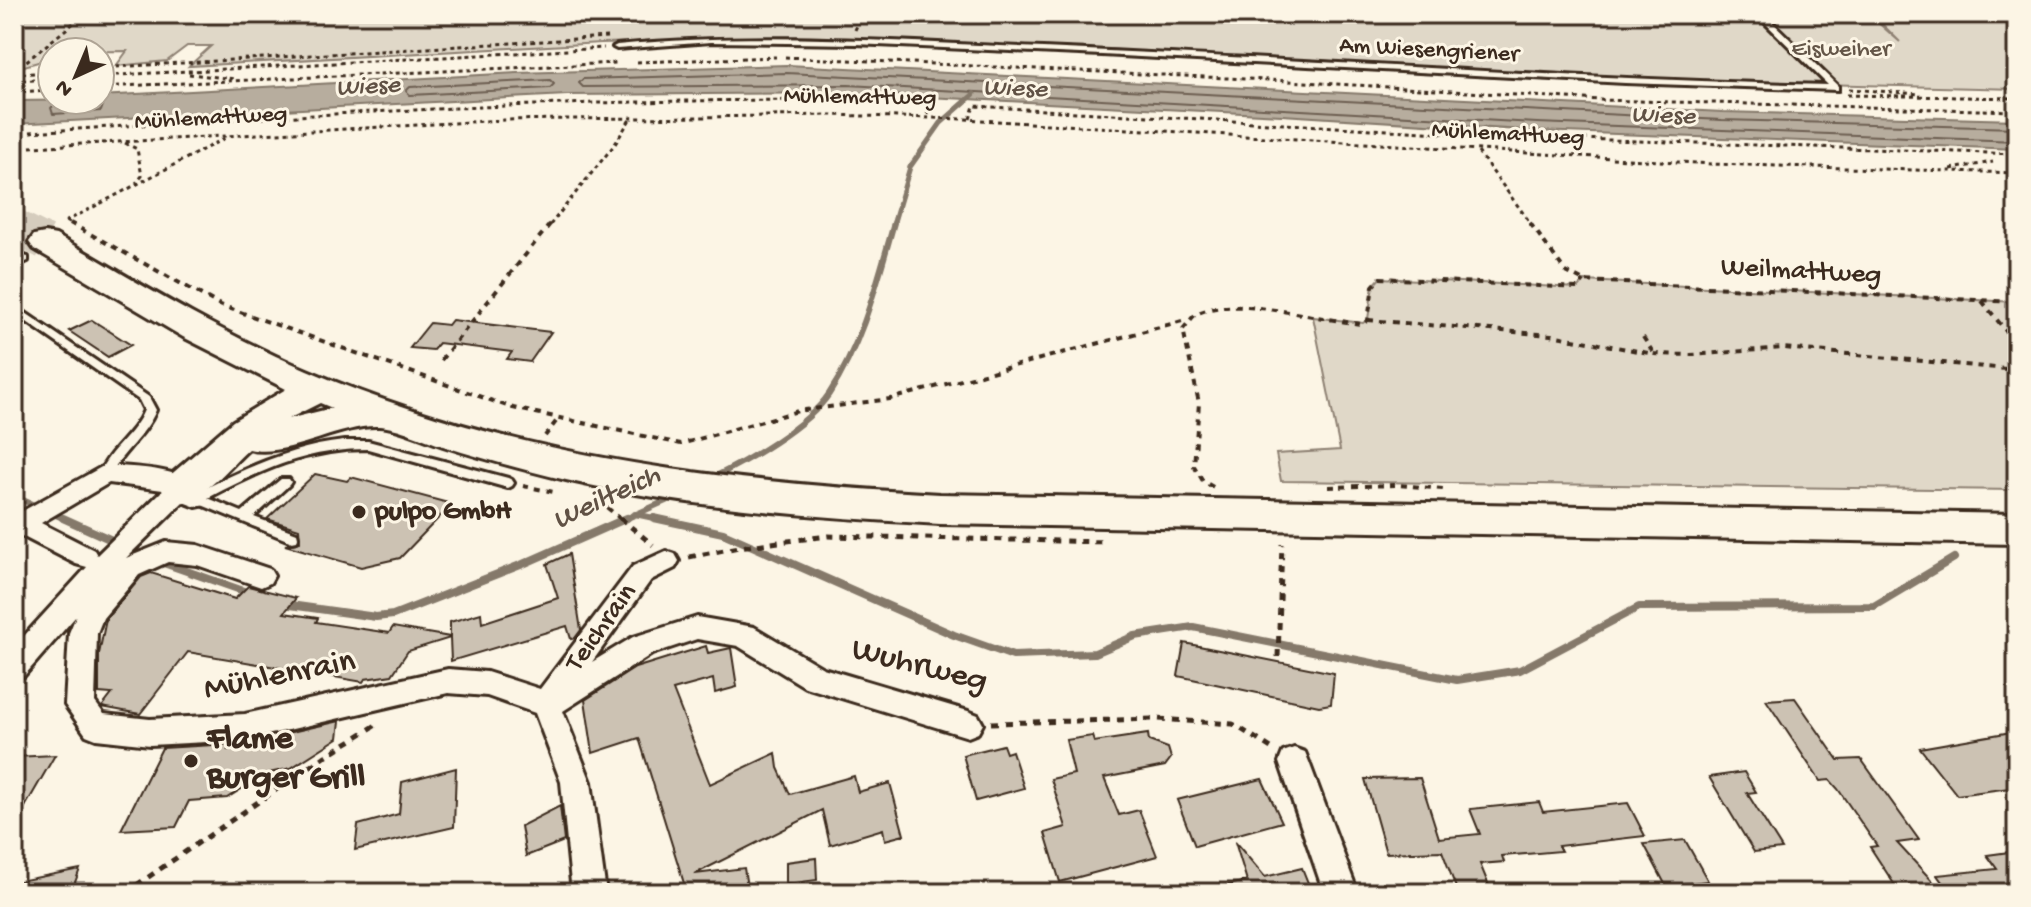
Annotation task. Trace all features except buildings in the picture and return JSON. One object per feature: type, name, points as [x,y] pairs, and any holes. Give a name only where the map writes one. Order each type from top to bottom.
[{"type":"main road","points":[[40,243],[244,356],[321,389],[542,459],[671,486],[817,501],[985,511],[1999,528]]},
{"type":"main road","points":[[244,356],[255,433]]},
{"type":"main road","points":[[194,485],[294,398],[321,389]]},
{"type":"main road","points":[[255,433],[387,412]]},
{"type":"street","points":[[17,523],[105,474],[194,485]]},
{"type":"street","points":[[14,667],[122,561],[134,534],[194,485]]},
{"type":"street","points":[[17,523],[85,557]]},
{"type":"street","name":"Mühlenrain","points":[[261,576],[198,555],[166,552],[122,561],[91,612],[83,633],[80,705],[96,726],[150,732],[245,727],[448,681],[487,684],[547,704]]},
{"type":"street","name":"Teichrain","points":[[547,704],[642,573],[666,561]]},
{"type":"street","name":"Wuhrweg","points":[[547,704],[643,645],[697,628],[744,635],[815,678],[968,724]]},
{"type":"street","points":[[547,704],[576,782],[589,893]]},
{"type":"street","points":[[1294,762],[1341,893]]},
{"type":"lane","points":[[1760,14],[1835,88]]},
{"type":"lane","name":"Am Wiesengriener","points":[[617,47],[746,41],[896,44],[1070,50],[1540,77],[1835,88]]},
{"type":"lane","points":[[14,308],[143,397],[150,410],[147,419],[108,463],[105,474]]},
{"type":"lane","points":[[194,485],[325,445],[350,444],[368,445],[508,483]]},
{"type":"lane","points":[[244,518],[285,482]]},
{"type":"lane","points":[[194,485],[244,518],[292,537]]},
{"type":"path","points":[[14,73],[85,14]]},
{"type":"path","points":[[855,30],[862,14]]},
{"type":"path","points":[[116,75],[617,47]]},
{"type":"path","points":[[116,86],[515,66],[778,57],[1289,81],[1599,100],[2017,111]]},
{"type":"path","points":[[14,73],[36,72]]},
{"type":"path","points":[[178,72],[243,81]]},
{"type":"path","points":[[14,81],[36,80]]},
{"type":"path","points":[[1835,88],[1935,96]]},
{"type":"path","points":[[14,92],[36,91]]},
{"type":"path","points":[[1842,95],[2017,98]]},
{"type":"path","points":[[14,133],[392,110],[702,99],[932,102],[927,117]]},
{"type":"path","points":[[970,119],[974,106],[1493,136],[2017,154]]},
{"type":"path","points":[[441,360],[615,144],[632,116]]},
{"type":"path","name":"Mühlemattweg","points":[[14,148],[504,120],[632,116],[927,117],[1478,152],[1945,171]]},
{"type":"path","points":[[40,243],[135,185],[229,136]]},
{"type":"path","points":[[121,142],[137,149],[142,176],[135,185]]},
{"type":"path","points":[[1478,152],[1566,272],[1584,281]]},
{"type":"path","points":[[1945,171],[1993,162],[1986,154]]},
{"type":"path","points":[[1945,171],[2017,173]]},
{"type":"path","points":[[40,243],[513,408],[681,444],[798,411],[890,399],[1186,320],[1203,311],[1227,307],[1258,308],[1351,324],[1363,324],[1368,320],[1551,335],[1654,354],[1691,355],[1784,348],[2017,370]]},
{"type":"path","name":"Weilmattweg","points":[[1368,320],[1373,286],[1380,278],[1578,288],[1584,281],[2017,302]]},
{"type":"path","points":[[1982,301],[2017,345]]},
{"type":"path","points":[[1186,320],[1184,340],[1197,382],[1199,403],[1194,466],[1203,481],[1220,489]]},
{"type":"path","points":[[1643,337],[1654,354]]},
{"type":"path","points":[[1320,488],[1397,485],[1450,490]]},
{"type":"path","points":[[607,506],[639,533]]},
{"type":"path","points":[[712,553],[791,540]]},
{"type":"path","points":[[1278,657],[1282,544]]},
{"type":"path","points":[[125,893],[324,757],[386,719]]},
{"type":"path","name":"Wuhrweg","points":[[968,724],[1157,719],[1233,724],[1294,762]]},
{"type":"green space","name":"Eisweiher","points":[[14,14],[1868,14],[1900,42],[1872,14],[2017,14],[2017,89],[1703,81],[1003,46],[765,39],[601,43],[189,66],[211,46],[187,46],[167,61],[116,66],[127,51],[116,51],[116,36],[36,36],[36,63],[14,69]]},
{"type":"green space","points":[[1380,278],[1578,288],[1584,281],[2017,302],[2017,490],[1281,481],[1276,454],[1340,450],[1313,317],[1363,323],[1368,319],[1373,286]]},
{"type":"water","name":"Wiese","points":[[787,65],[1723,112],[2017,120],[2017,149],[1537,131],[847,93],[567,95],[14,124],[14,101],[36,101],[36,116],[116,116],[116,95],[517,73]]},
{"type":"waterway","name":"Weilteich","points":[[893,225],[910,167],[941,123],[974,94]]},
{"type":"waterway","name":"Weilteich","points":[[710,479],[791,431],[829,394],[860,333],[894,223]]},
{"type":"waterway","name":"Weilteich","points":[[14,496],[67,520]]},
{"type":"waterway","name":"Weilteich","points":[[636,514],[677,496]]},
{"type":"waterway","name":"Weilteich","points":[[623,520],[636,514]]},
{"type":"waterway","points":[[636,514],[663,520]]},
{"type":"waterway","name":"Weilteich","points":[[63,518],[147,556]]},
{"type":"waterway","name":"Weilteich","points":[[283,604],[376,617],[393,615],[523,564],[627,518]]},
{"type":"waterway","points":[[654,518],[723,533],[954,635],[1013,656],[1095,653],[1135,636],[1193,627],[1457,680],[1520,670],[1639,607],[1874,606],[1954,558]]},
{"type":"waterway","name":"Weilteich","points":[[158,561],[252,594]]},
{"type":"tunnel","points":[[14,226],[45,242]]},
{"type":"place","name":"pulpo GmbH","points":[[359,512]]},
{"type":"place","name":"Flame Burger Grill","points":[[191,761]]}]
